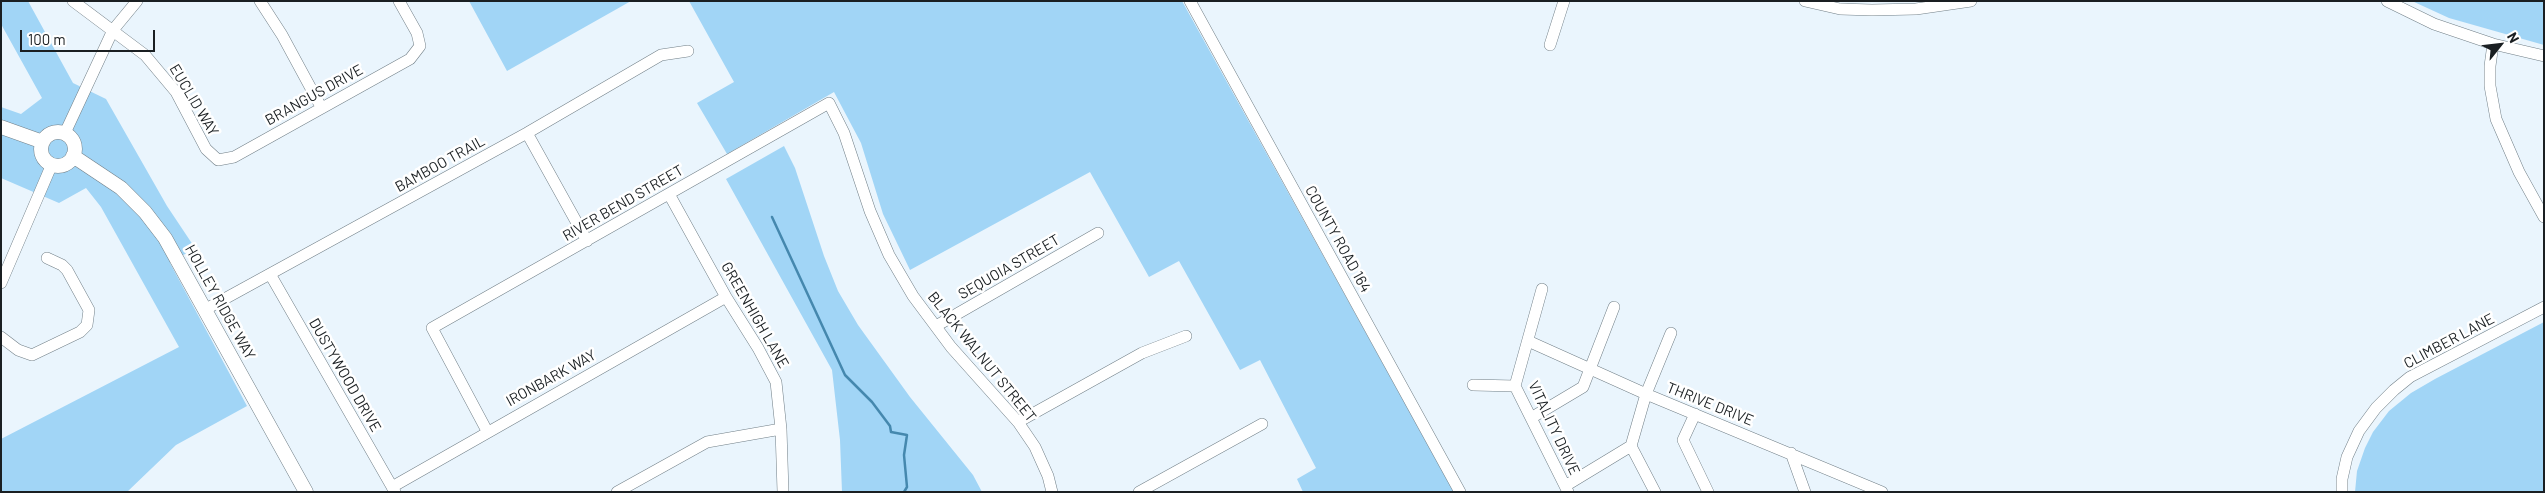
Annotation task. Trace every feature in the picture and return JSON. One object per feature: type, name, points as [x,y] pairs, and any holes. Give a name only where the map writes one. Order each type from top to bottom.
[{"type":"street","name":"EUCLID WAY","points":[[73,1],[146,55],[176,92],[206,149],[218,160]]},
{"type":"street","points":[[65,133],[114,30],[137,1]]},
{"type":"street","points":[[260,1],[282,35],[321,107]]},
{"type":"street","name":"BRANGUS DRIVE","points":[[218,160],[234,158],[321,107],[410,59],[420,46],[417,33],[399,1]]},
{"type":"street","name":"COUNTY ROAD 164","points":[[1190,1],[1460,492]]},
{"type":"street","points":[[1550,46],[1564,1]]},
{"type":"street","points":[[1805,1],[1840,9],[1872,10],[1916,9],[1971,1]]},
{"type":"street","points":[[2387,1],[2434,24],[2493,44],[2544,56]]},
{"type":"street","points":[[2493,44],[2490,86],[2496,119],[2519,172],[2544,217]]},
{"type":"street","name":"BAMBOO TRAIL","points":[[206,309],[527,133],[661,55],[688,50]]},
{"type":"street","name":"RIVER BEND STREET","points":[[487,431],[432,328],[829,104]]},
{"type":"street","name":"BLACK WALNUT STREET","points":[[829,104],[844,133],[870,211],[889,255],[913,296],[936,326],[1018,422],[1035,447],[1048,476],[1052,492]]},
{"type":"street","points":[[1,127],[43,142]]},
{"type":"street","points":[[55,132],[65,133],[73,140],[73,156],[64,164],[52,164],[43,155],[43,142],[55,132]]},
{"type":"street","points":[[527,133],[586,241]]},
{"type":"street","name":"HOLLEY RIDGE WAY","points":[[73,156],[113,181],[145,212],[171,247],[306,492]]},
{"type":"street","points":[[1,283],[52,164]]},
{"type":"street","name":"GREENHIGH LANE","points":[[669,194],[776,382],[781,429],[783,492]]},
{"type":"street","name":"SEQUOIA STREET","points":[[936,326],[1098,233]]},
{"type":"street","points":[[1,337],[18,350],[32,355],[80,332],[87,325],[89,310],[66,270],[62,265],[47,258]]},
{"type":"street","name":"DUSTYWOOD DRIVE","points":[[270,274],[394,489]]},
{"type":"street","name":"VITALITY DRIVE","points":[[1542,289],[1515,386],[1566,489]]},
{"type":"street","name":"IRONBARK WAY","points":[[394,489],[487,431],[726,297]]},
{"type":"street","points":[[1531,418],[1583,387],[1614,307]]},
{"type":"street","name":"CLIMBER LANE","points":[[2342,492],[2342,479],[2347,457],[2359,431],[2376,408],[2394,390],[2410,377],[2544,307]]},
{"type":"street","points":[[1566,489],[1631,446],[1646,394],[1671,333]]},
{"type":"street","points":[[1018,422],[1142,353],[1186,336]]},
{"type":"street","name":"THRIVE DRIVE","points":[[1528,341],[1646,394],[1792,453],[1882,492]]},
{"type":"street","points":[[1473,385],[1515,386]]},
{"type":"street","points":[[1695,414],[1683,440],[1708,492]]},
{"type":"street","points":[[1139,492],[1262,424]]},
{"type":"street","points":[[617,492],[707,442],[781,429]]},
{"type":"street","points":[[1631,446],[1655,492]]},
{"type":"street","points":[[1792,453],[1805,492]]},
{"type":"shaded area","points":[[1,1],[28,1],[73,83],[106,99],[167,206],[195,248],[170,263],[247,406],[176,445],[127,492],[1,492],[1,439],[179,347],[101,207],[86,188],[59,203],[1,178],[1,107],[21,114],[42,98],[1,24]]},
{"type":"shaded area","points":[[469,1],[631,1],[507,71]]},
{"type":"shaded area","points":[[689,1],[1182,1],[1454,492],[1303,492],[1297,479],[1316,468],[1260,360],[1240,370],[1179,261],[1149,277],[1090,172],[910,270],[883,214],[861,143],[834,92],[727,154],[697,103],[734,82]]},
{"type":"shaded area","points":[[2412,1],[2544,1],[2544,45],[2449,18]]},
{"type":"shaded area","points":[[784,146],[795,168],[824,256],[838,291],[858,325],[910,397],[973,475],[982,492],[842,492],[840,440],[832,370],[726,179]]},
{"type":"shaded area","points":[[2544,322],[2544,492],[2355,492],[2357,471],[2365,448],[2373,432],[2389,411],[2411,393],[2435,379]]},
{"type":"waterway","points":[[772,217],[845,375],[872,402],[890,426],[891,432],[907,435],[904,455],[907,487],[904,492]]}]
